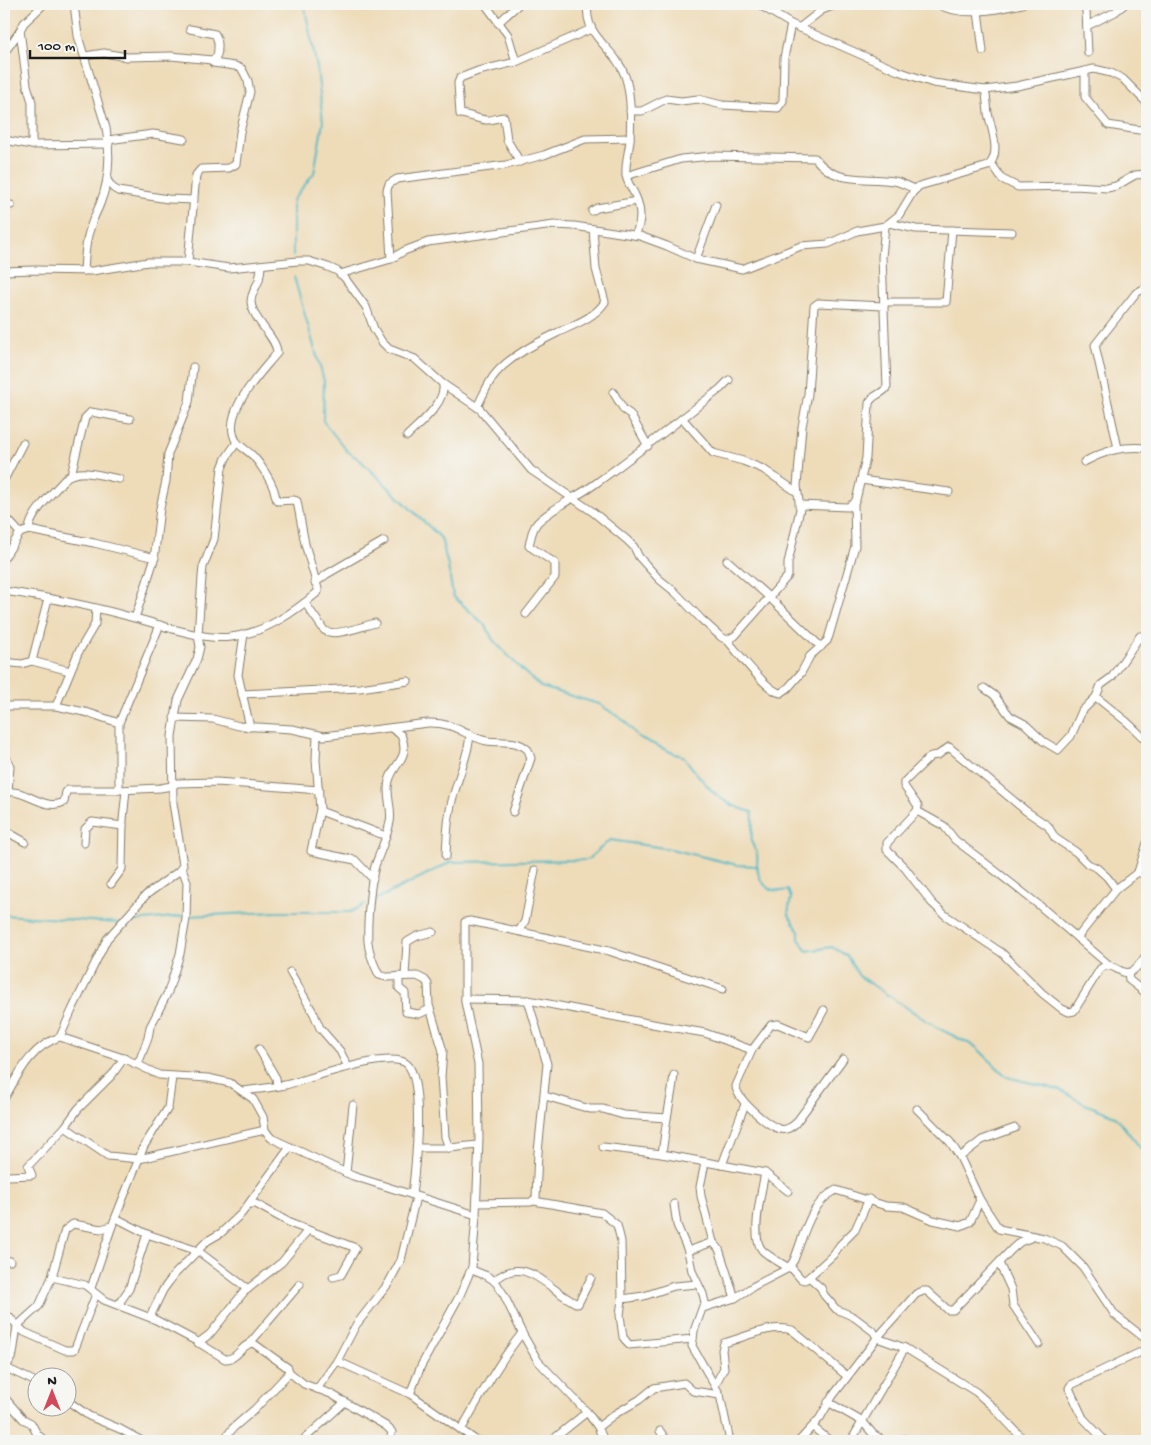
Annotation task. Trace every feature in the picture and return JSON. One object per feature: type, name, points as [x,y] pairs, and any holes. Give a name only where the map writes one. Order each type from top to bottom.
[{"type":"street","points":[[4,53],[24,22],[44,4]]},
{"type":"street","points":[[74,4],[77,30],[109,142],[107,180],[100,204],[89,230],[84,271]]},
{"type":"street","points":[[485,4],[508,35],[516,62]]},
{"type":"street","points":[[498,23],[519,4]]},
{"type":"street","points":[[588,4],[587,17],[591,30],[624,73],[627,80],[630,138],[626,176],[637,201],[640,219],[635,235]]},
{"type":"street","points":[[758,4],[799,28],[913,77],[985,90],[1017,86],[1094,69],[1110,72],[1123,79],[1147,102]]},
{"type":"street","points":[[799,28],[822,10],[838,4]]},
{"type":"street","points":[[937,4],[961,12],[1022,4]]},
{"type":"street","points":[[1084,4],[1088,53]]},
{"type":"street","points":[[1087,26],[1115,12],[1125,4]]},
{"type":"street","points":[[978,11],[983,51]]},
{"type":"street","points":[[630,111],[642,110],[666,99],[681,101],[698,99],[722,105],[778,108],[783,101],[784,58],[791,24]]},
{"type":"street","points":[[190,29],[215,34],[218,54],[212,60]]},
{"type":"street","points":[[20,30],[26,85],[32,102],[32,145]]},
{"type":"street","points":[[520,162],[507,140],[504,117],[500,116],[488,120],[460,114],[458,83],[460,78],[478,71],[516,62],[591,30]]},
{"type":"street","points":[[85,56],[104,53],[127,56],[171,56],[212,60],[213,63],[235,66],[242,69],[248,81],[250,92],[240,132],[236,164],[229,168],[201,169],[198,171],[195,180],[188,262]]},
{"type":"street","points":[[1085,71],[1085,97],[1108,125],[1139,130],[1147,128]]},
{"type":"street","points":[[4,271],[84,271],[132,263],[188,262],[229,268],[309,261],[328,267],[340,274],[350,284],[366,307],[374,329],[389,349],[415,359],[443,384],[477,406],[486,414],[531,470],[593,512],[627,540],[634,547],[639,557],[660,579],[700,619],[720,637],[727,640],[774,692],[784,691],[801,673],[810,656],[827,641],[855,546],[854,504],[868,444],[869,403],[874,396],[881,394],[887,387],[882,256],[888,224],[899,215],[916,189],[924,184],[984,168],[991,163],[994,149],[985,90]]},
{"type":"street","points":[[4,140],[32,145],[109,142],[153,134],[184,139]]},
{"type":"street","points":[[391,258],[388,190],[389,184],[398,179],[506,165],[544,156],[585,139],[630,138]]},
{"type":"street","points":[[626,176],[681,159],[712,156],[784,159],[804,157],[815,158],[822,168],[842,176],[858,180],[894,181],[916,189]]},
{"type":"street","points":[[991,163],[1002,179],[1018,187],[1076,186],[1106,188],[1116,186],[1135,175],[1147,174]]},
{"type":"street","points":[[107,180],[118,191],[168,199],[194,200]]},
{"type":"street","points":[[592,211],[597,208],[637,201]]},
{"type":"street","points":[[696,258],[716,204]]},
{"type":"street","points":[[340,274],[439,240],[554,224],[635,235],[696,258],[719,265],[745,269],[801,246],[828,244],[857,231],[888,224],[916,229],[1012,232]]},
{"type":"street","points":[[477,406],[495,374],[508,363],[526,350],[586,319],[606,302],[596,269],[593,229]]},
{"type":"street","points":[[727,640],[735,636],[788,576],[788,563],[800,508],[797,492],[802,427],[808,394],[814,306],[818,303],[884,304],[946,302],[952,230]]},
{"type":"street","points":[[4,591],[96,608],[198,635],[226,638],[244,634],[274,623],[319,591],[305,544],[297,501],[277,501],[274,490],[260,464],[237,442],[234,431],[234,420],[238,404],[249,387],[277,353],[276,346],[260,323],[252,304],[252,294],[260,278],[261,265]]},
{"type":"street","points":[[1118,448],[1095,345],[1136,294],[1147,287]]},
{"type":"street","points":[[135,618],[155,558],[168,457],[189,402],[193,367]]},
{"type":"street","points":[[526,614],[555,575],[555,563],[529,546],[530,535],[535,530],[538,522],[570,498],[591,487],[648,446],[729,380]]},
{"type":"street","points":[[407,436],[444,395],[443,384]]},
{"type":"street","points":[[613,392],[624,410],[634,420],[648,446]]},
{"type":"street","points":[[28,530],[28,524],[34,514],[71,475],[85,418],[88,413],[130,419]]},
{"type":"street","points":[[682,418],[713,453],[743,461],[763,469],[797,492]]},
{"type":"street","points":[[135,1064],[140,1059],[150,1027],[168,992],[180,954],[186,919],[187,882],[182,868],[172,803],[174,718],[178,700],[197,659],[200,647],[198,635],[203,567],[214,539],[221,474],[226,458],[237,442]]},
{"type":"street","points":[[4,480],[23,443]]},
{"type":"street","points":[[1084,462],[1118,448],[1131,446],[1147,448]]},
{"type":"street","points":[[71,475],[89,473],[119,479]]},
{"type":"street","points":[[861,480],[949,492]]},
{"type":"street","points":[[800,505],[848,507],[854,504]]},
{"type":"street","points":[[4,516],[20,533]]},
{"type":"street","points":[[4,558],[20,533],[28,530],[94,543],[155,558]]},
{"type":"street","points":[[316,583],[327,574],[384,541]]},
{"type":"street","points":[[727,560],[821,647]]},
{"type":"street","points":[[32,661],[48,599]]},
{"type":"street","points":[[305,602],[328,633],[337,633],[375,623]]},
{"type":"street","points":[[56,706],[70,671],[95,624],[96,608]]},
{"type":"street","points":[[111,884],[122,869],[123,826],[119,723],[160,625]]},
{"type":"street","points":[[244,634],[238,670],[250,727]]},
{"type":"street","points":[[984,688],[994,695],[1010,716],[1025,724],[1043,741],[1058,750],[1071,736],[1082,711],[1096,697],[1101,685],[1112,677],[1140,636],[1147,643]]},
{"type":"street","points":[[4,662],[22,664],[32,661],[70,671]]},
{"type":"street","points":[[242,694],[360,688],[408,681]]},
{"type":"street","points":[[1096,697],[1147,741]]},
{"type":"street","points":[[4,706],[56,706],[89,713],[119,723]]},
{"type":"street","points":[[174,718],[212,718],[239,726],[292,729],[317,735],[440,723],[450,725],[486,740],[516,743],[528,750],[530,764],[513,812]]},
{"type":"street","points":[[391,728],[401,735],[404,752],[402,759],[389,780],[388,803],[390,818],[373,878],[368,942],[370,953],[379,975],[386,977],[417,976],[428,984],[430,1009],[443,1051],[442,1077],[445,1137],[449,1148]]},
{"type":"street","points":[[446,856],[447,820],[469,751],[470,734]]},
{"type":"street","points":[[317,735],[316,760],[320,811],[311,851],[354,860],[373,878]]},
{"type":"street","points":[[1116,889],[1108,877],[1055,838],[1048,826],[1020,806],[949,747],[938,755],[931,756],[904,782],[904,786],[918,806],[917,811],[887,844],[887,850],[912,876],[932,903],[952,920],[1002,953],[1042,993],[1062,1009],[1074,1011],[1103,966],[1109,966],[1128,973],[1135,969],[1147,954]]},
{"type":"street","points":[[4,753],[10,768],[6,795]]},
{"type":"street","points":[[6,795],[13,791],[39,802],[56,805],[64,802],[68,790],[122,790],[172,786],[178,782],[217,782],[319,790]]},
{"type":"street","points":[[320,811],[386,836]]},
{"type":"street","points":[[917,811],[944,826],[955,840],[1109,966]]},
{"type":"street","points":[[84,843],[85,829],[92,822],[123,826]]},
{"type":"street","points":[[4,830],[26,842]]},
{"type":"street","points":[[1077,938],[1116,889],[1138,872],[1147,843]]},
{"type":"street","points":[[60,1037],[107,939],[146,895],[182,868]]},
{"type":"street","points":[[518,931],[524,921],[535,870]]},
{"type":"street","points":[[1138,872],[1147,876]]},
{"type":"street","points":[[410,1394],[421,1366],[472,1270],[476,1215],[478,1064],[465,999],[465,922],[470,921],[610,951],[723,989]]},
{"type":"street","points":[[430,1009],[419,1014],[405,1011],[404,992],[399,989],[407,942],[417,936],[432,932]]},
{"type":"street","points":[[290,972],[320,1028],[340,1051],[348,1067]]},
{"type":"street","points":[[1128,973],[1129,980],[1147,994]]},
{"type":"street","points":[[465,999],[528,1000],[705,1033],[752,1050]]},
{"type":"street","points":[[528,1000],[547,1064],[538,1152],[537,1196],[534,1201]]},
{"type":"street","points":[[824,1010],[809,1037],[778,1024],[773,1024],[752,1050],[736,1086],[736,1091],[745,1104],[775,1126],[780,1129],[788,1129],[795,1124],[842,1059]]},
{"type":"street","points":[[4,1100],[24,1065],[35,1052],[50,1041],[60,1037],[124,1058],[159,1076],[220,1080],[230,1083],[253,1098],[263,1117],[265,1130],[271,1138],[346,1173],[476,1215]]},
{"type":"street","points":[[259,1050],[276,1078],[277,1086]]},
{"type":"street","points":[[9,1176],[32,1174],[28,1166],[65,1127],[78,1109],[112,1075],[124,1058]]},
{"type":"street","points":[[243,1091],[277,1086],[365,1062],[397,1060],[407,1065],[415,1081],[418,1148],[414,1196],[402,1260],[388,1284],[356,1325],[337,1361],[317,1389]]},
{"type":"street","points":[[662,1154],[674,1075]]},
{"type":"street","points":[[4,1312],[17,1326],[30,1335],[65,1350],[74,1350],[112,1226],[144,1146],[168,1108],[172,1077]]},
{"type":"street","points":[[545,1096],[590,1109],[603,1109],[623,1115],[667,1118]]},
{"type":"street","points":[[722,1166],[745,1104]]},
{"type":"street","points":[[346,1173],[353,1105]]},
{"type":"street","points":[[917,1109],[950,1142],[960,1157],[980,1200],[999,1229],[1044,1238],[1062,1246],[1083,1267],[1115,1315],[1147,1340]]},
{"type":"street","points":[[65,1127],[108,1156],[139,1159],[265,1130]]},
{"type":"street","points":[[960,1157],[982,1140],[1015,1128]]},
{"type":"street","points":[[418,1148],[449,1148],[478,1145]]},
{"type":"street","points":[[603,1146],[662,1154],[765,1173],[788,1191]]},
{"type":"street","points":[[150,1317],[167,1284],[211,1238],[224,1230],[250,1204],[290,1147]]},
{"type":"street","points":[[705,1163],[700,1187],[701,1196],[713,1242],[719,1249],[735,1298]]},
{"type":"street","points":[[765,1173],[756,1216],[759,1243],[762,1250],[789,1267],[800,1279],[805,1280],[834,1255],[840,1245],[855,1230],[869,1199]]},
{"type":"street","points":[[730,1441],[720,1395],[692,1346],[702,1306],[706,1307],[735,1298],[789,1267],[794,1260],[814,1209],[836,1190],[886,1206],[903,1207],[933,1220],[960,1226],[970,1222],[980,1200]]},
{"type":"street","points":[[476,1202],[534,1201],[602,1213],[617,1226],[621,1241],[622,1299],[620,1315],[623,1337],[628,1345],[693,1339]]},
{"type":"street","points":[[250,1204],[256,1204],[292,1224],[356,1248],[341,1274],[333,1277]]},
{"type":"street","points":[[674,1204],[677,1225],[688,1251],[690,1264],[703,1294],[706,1307]]},
{"type":"street","points":[[116,1218],[147,1234],[198,1251],[248,1289]]},
{"type":"street","points":[[28,1380],[4,1369],[14,1348],[17,1326],[38,1306],[52,1276],[64,1234],[68,1227],[73,1224],[101,1229],[112,1226]]},
{"type":"street","points":[[198,1343],[210,1334],[248,1289],[278,1266],[308,1230]]},
{"type":"street","points":[[118,1305],[129,1289],[147,1234]]},
{"type":"street","points":[[799,1441],[824,1412],[828,1402],[877,1338],[916,1294],[927,1291],[948,1310],[953,1310],[1020,1242],[1033,1237]]},
{"type":"street","points":[[688,1251],[713,1242]]},
{"type":"street","points":[[999,1263],[1011,1289],[1014,1305],[1039,1344]]},
{"type":"street","points":[[472,1270],[494,1281],[504,1295],[522,1333],[544,1368],[587,1412],[598,1427],[604,1441]]},
{"type":"street","points":[[494,1281],[500,1275],[508,1272],[527,1271],[571,1302],[578,1304],[591,1278]]},
{"type":"street","points":[[52,1276],[77,1282],[104,1300],[150,1317],[192,1338],[221,1357],[230,1360],[250,1343],[300,1284]]},
{"type":"street","points":[[809,1277],[821,1288],[823,1294],[834,1308],[854,1317],[874,1332],[877,1338],[905,1348],[976,1392],[1025,1441]]},
{"type":"street","points":[[622,1299],[644,1296],[674,1286],[698,1284]]},
{"type":"street","points":[[715,1385],[724,1368],[722,1350],[724,1344],[770,1328],[792,1330],[847,1376]]},
{"type":"street","points":[[461,1430],[496,1371],[522,1333]]},
{"type":"street","points":[[250,1343],[257,1345],[274,1356],[304,1384],[331,1394],[369,1415],[391,1430],[390,1441]]},
{"type":"street","points":[[852,1441],[905,1348]]},
{"type":"street","points":[[1105,1441],[1083,1418],[1069,1388],[1071,1385],[1147,1349]]},
{"type":"street","points":[[337,1361],[410,1394],[477,1441]]},
{"type":"street","points":[[223,1441],[233,1428],[255,1409],[289,1372]]},
{"type":"street","points":[[598,1427],[654,1388],[684,1383],[693,1391],[720,1395]]},
{"type":"street","points":[[4,1397],[45,1441]]},
{"type":"street","points":[[302,1441],[345,1402]]},
{"type":"street","points":[[828,1402],[863,1422],[875,1436],[884,1441]]},
{"type":"street","points":[[78,1408],[89,1416],[142,1441]]},
{"type":"street","points":[[551,1441],[587,1412]]},
{"type":"street","points":[[813,1426],[830,1441]]},
{"type":"street","points":[[660,1431],[667,1441]]},
{"type":"street","points":[[901,1441],[904,1439],[913,1441]]},
{"type":"waterway","points":[[293,256],[293,200],[314,173],[323,122],[317,68],[304,4]]},
{"type":"waterway","points":[[294,277],[324,381],[323,421],[347,451],[361,461],[441,538],[453,596],[486,626],[493,640],[524,672],[541,687],[599,704],[626,722],[638,737],[683,756],[705,784],[720,798],[752,812],[752,839],[757,853],[758,872],[766,886],[776,890],[788,890],[791,898],[788,913],[799,932],[799,939],[807,951],[832,947],[847,956],[859,976],[936,1027],[976,1047],[1007,1077],[1060,1090],[1085,1104],[1115,1116],[1147,1156]]},
{"type":"waterway","points":[[373,901],[451,862],[587,860],[610,840],[671,849],[737,865],[756,866]]},
{"type":"waterway","points":[[188,916],[276,912],[350,912],[366,904]]},
{"type":"waterway","points":[[4,915],[119,923]]},
{"type":"waterway","points":[[126,922],[183,916]]}]
